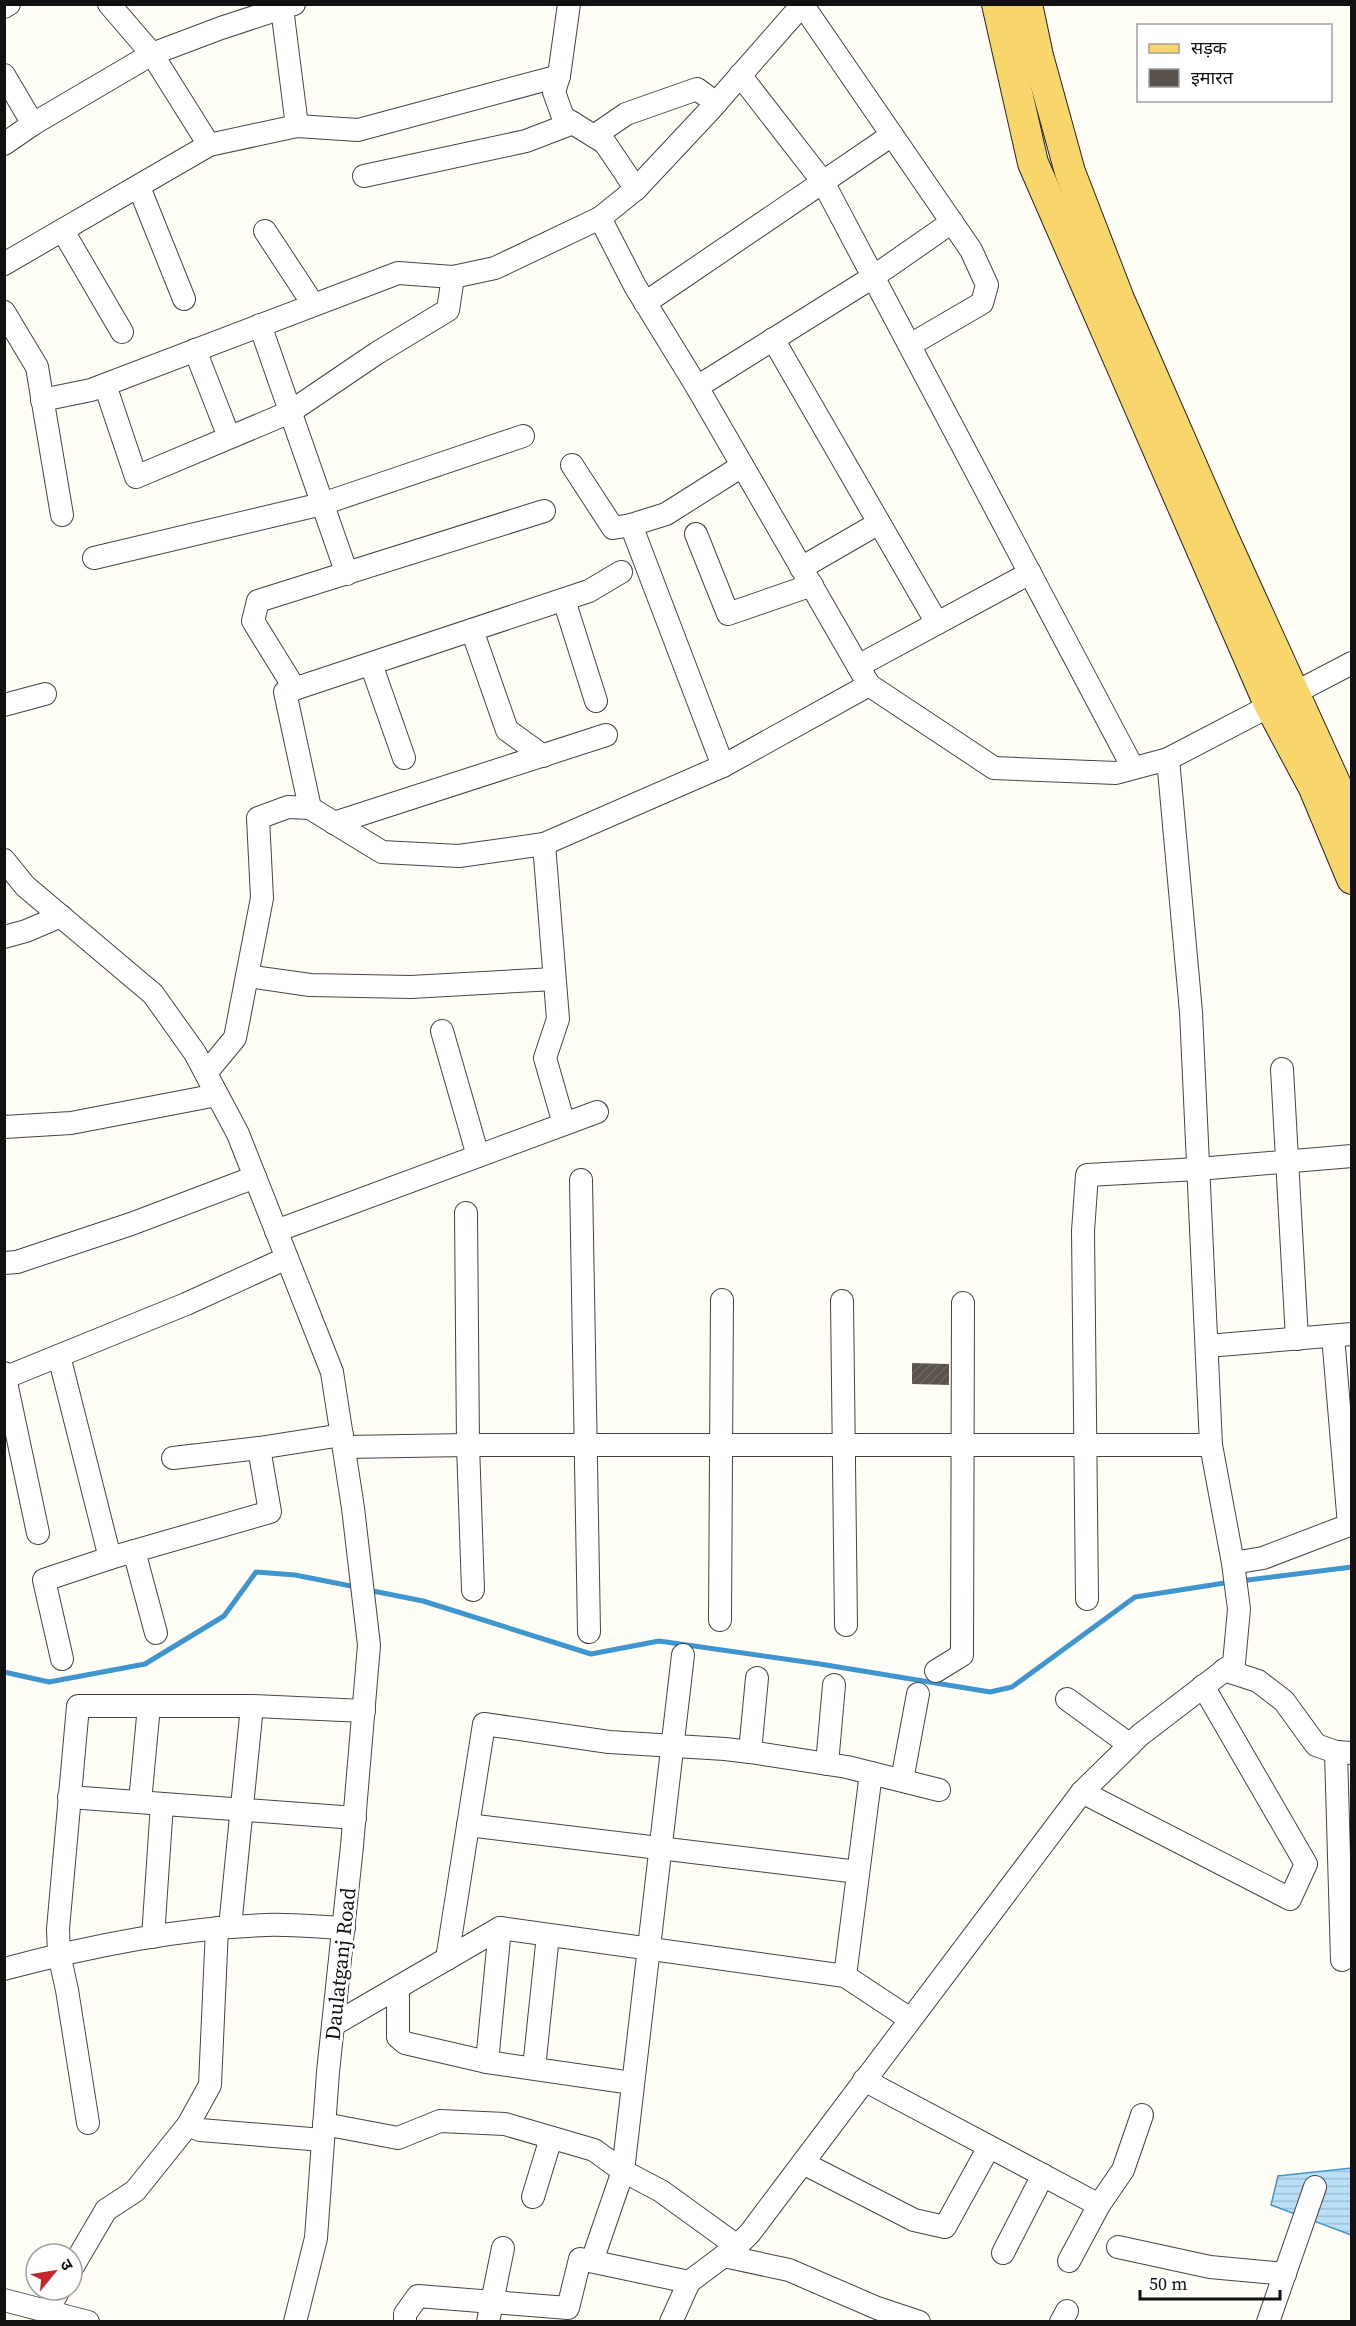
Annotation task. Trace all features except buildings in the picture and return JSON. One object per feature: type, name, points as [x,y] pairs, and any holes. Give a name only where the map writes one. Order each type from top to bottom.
[{"type":"main road","points":[[998,4],[1033,163],[1282,699],[1352,820]]},
{"type":"main road","points":[[1027,4],[1038,56],[1070,172],[1119,299],[1224,539],[1314,788],[1352,879]]},
{"type":"street","points":[[4,7],[9,4]]},
{"type":"street","points":[[109,4],[152,54],[209,146]]},
{"type":"street","points":[[569,4],[560,76],[554,92],[563,117],[605,143],[636,189]]},
{"type":"street","points":[[42,400],[91,390],[398,273],[453,277],[495,268],[600,218],[636,189],[802,5],[952,222],[970,250],[987,285],[982,303],[910,345]]},
{"type":"street","points":[[4,144],[33,124],[152,54],[242,12],[288,6],[297,126]]},
{"type":"street","points":[[4,75],[33,124]]},
{"type":"street","points":[[740,75],[824,182],[1133,768]]},
{"type":"street","points":[[4,264],[209,146],[297,126],[358,130],[560,76]]},
{"type":"street","points":[[594,136],[626,114],[697,89],[716,103]]},
{"type":"street","points":[[363,176],[526,141],[573,123]]},
{"type":"street","points":[[645,303],[892,135]]},
{"type":"street","points":[[139,187],[184,299]]},
{"type":"street","points":[[600,218],[645,303],[697,387],[864,675],[994,768],[1116,773],[1168,759],[1352,663]]},
{"type":"street","points":[[697,387],[873,276],[952,222]]},
{"type":"street","points":[[63,231],[122,332]]},
{"type":"street","points":[[265,231],[313,304]]},
{"type":"street","points":[[105,385],[136,477],[290,412],[377,353],[448,310],[453,277]]},
{"type":"street","points":[[4,312],[37,367],[62,515]]},
{"type":"street","points":[[260,325],[347,574]]},
{"type":"street","points":[[773,339],[937,623]]},
{"type":"street","points":[[195,350],[229,438]]},
{"type":"street","points":[[94,558],[322,504],[523,436]]},
{"type":"street","points":[[572,465],[613,528],[666,514],[742,466]]},
{"type":"street","points":[[295,689],[253,621],[258,601],[544,511]]},
{"type":"street","points":[[696,534],[728,614],[806,576],[879,523]]},
{"type":"street","points":[[631,525],[723,766]]},
{"type":"street","points":[[310,808],[285,692],[590,591],[621,572]]},
{"type":"street","points":[[206,1073],[235,1038],[262,898],[258,818],[288,807],[310,808],[382,852],[459,856],[544,844],[723,766],[864,675],[937,623],[1030,573]]},
{"type":"street","points":[[564,600],[596,701]]},
{"type":"street","points":[[472,630],[507,730],[543,756]]},
{"type":"street","points":[[371,664],[404,758]]},
{"type":"street","points":[[4,705],[45,694]]},
{"type":"street","points":[[334,823],[606,735]]},
{"type":"street","points":[[671,2322],[689,2282],[731,2251],[750,2233],[1082,1792],[1130,1745],[1234,1663],[1239,1610],[1211,1445],[1191,1012],[1168,759]]},
{"type":"street","points":[[544,844],[558,1019],[545,1058],[564,1124]]},
{"type":"street","name":"Daulatganj Road","points":[[4,860],[25,886],[153,994],[195,1053],[238,1134],[332,1372],[369,1645],[355,1818],[333,2025],[316,2238],[295,2322]]},
{"type":"street","points":[[4,937],[26,932],[61,916]]},
{"type":"street","points":[[247,976],[310,985],[411,987],[554,979]]},
{"type":"street","points":[[442,1031],[478,1156]]},
{"type":"street","points":[[1282,1069],[1297,1339]]},
{"type":"street","points":[[4,1127],[71,1123],[218,1095]]},
{"type":"street","points":[[276,1231],[597,1112]]},
{"type":"street","points":[[1087,1599],[1083,1231],[1087,1175],[1198,1169],[1352,1156]]},
{"type":"street","points":[[4,1263],[17,1262],[131,1224],[255,1177]]},
{"type":"street","points":[[581,1180],[589,1632]]},
{"type":"street","points":[[466,1213],[468,1445],[473,1590]]},
{"type":"street","points":[[38,1533],[5,1376],[186,1304],[287,1258]]},
{"type":"street","points":[[720,1620],[722,1300]]},
{"type":"street","points":[[842,1301],[846,1625]]},
{"type":"street","points":[[936,1671],[962,1655],[963,1303]]},
{"type":"street","points":[[1207,1346],[1342,1335],[1350,1524],[1263,1558],[1233,1566]]},
{"type":"street","points":[[59,1356],[110,1558]]},
{"type":"street","points":[[172,1458],[343,1441],[586,1446],[1211,1445]]},
{"type":"street","points":[[62,1659],[44,1580],[110,1558],[270,1512],[259,1448]]},
{"type":"street","points":[[134,1551],[156,1634]]},
{"type":"street","points":[[592,2261],[622,2171],[683,1655]]},
{"type":"street","points":[[1224,1670],[1258,1681],[1284,1701],[1316,1745],[1344,1753],[1342,1960]]},
{"type":"street","points":[[750,1752],[757,1677]]},
{"type":"street","points":[[827,1764],[834,1685]]},
{"type":"street","points":[[1082,1792],[1290,1899],[1306,1864],[1203,1686]]},
{"type":"street","points":[[902,1780],[918,1694]]},
{"type":"street","points":[[1067,1699],[1130,1745]]},
{"type":"street","points":[[88,2123],[67,1990],[58,1954],[58,1929],[78,1706],[252,1706],[364,1711]]},
{"type":"street","points":[[149,1706],[153,1937]]},
{"type":"street","points":[[84,2248],[106,2210],[135,2191],[188,2125],[210,2085],[224,1928],[242,1810],[252,1706]]},
{"type":"street","points":[[447,1959],[484,1724],[609,1742],[750,1752],[827,1764],[939,1790]]},
{"type":"street","points":[[845,1976],[871,1773]]},
{"type":"street","points":[[69,1797],[355,1818]]},
{"type":"street","points":[[468,1825],[858,1872]]},
{"type":"street","points":[[4,1970],[58,1954],[153,1937],[224,1928],[267,1924],[344,1928]]},
{"type":"street","points":[[333,2025],[500,1928],[845,1976],[910,2019]]},
{"type":"street","points":[[487,2062],[500,1928]]},
{"type":"street","points":[[534,2068],[548,1935]]},
{"type":"street","points":[[398,1988],[398,2037],[405,2043],[487,2062],[632,2083]]},
{"type":"street","points":[[864,2080],[1099,2205]]},
{"type":"street","points":[[1069,2261],[1099,2205],[1123,2170],[1142,2115]]},
{"type":"street","points":[[188,2125],[200,2130],[324,2132],[398,2138],[440,2121],[505,2124],[594,2150],[622,2171],[661,2191],[731,2251],[789,2270],[878,2308],[919,2322]]},
{"type":"street","points":[[533,2197],[551,2138]]},
{"type":"street","points":[[803,2163],[914,2220],[945,2227],[989,2147]]},
{"type":"street","points":[[1004,2253],[1043,2175]]},
{"type":"street","points":[[1268,2322],[1315,2187]]},
{"type":"street","points":[[1118,2247],[1210,2267],[1285,2274]]},
{"type":"street","points":[[490,2312],[503,2248]]},
{"type":"street","points":[[405,2322],[405,2314],[418,2296],[490,2312],[568,2308],[580,2259],[689,2282]]},
{"type":"street","points":[[4,2300],[88,2322]]},
{"type":"street","points":[[48,2310],[52,2302]]},
{"type":"water","points":[[1351,2168],[1351,2235],[1271,2205],[1278,2176]]},
{"type":"waterway","points":[[1240,1581],[1352,1567]]},
{"type":"waterway","points":[[4,1672],[49,1682],[145,1664],[224,1616],[256,1572],[295,1575],[356,1587]]},
{"type":"waterway","points":[[368,1590],[423,1601],[591,1654],[659,1641],[990,1692],[1012,1687],[1135,1597],[1231,1582]]}]
